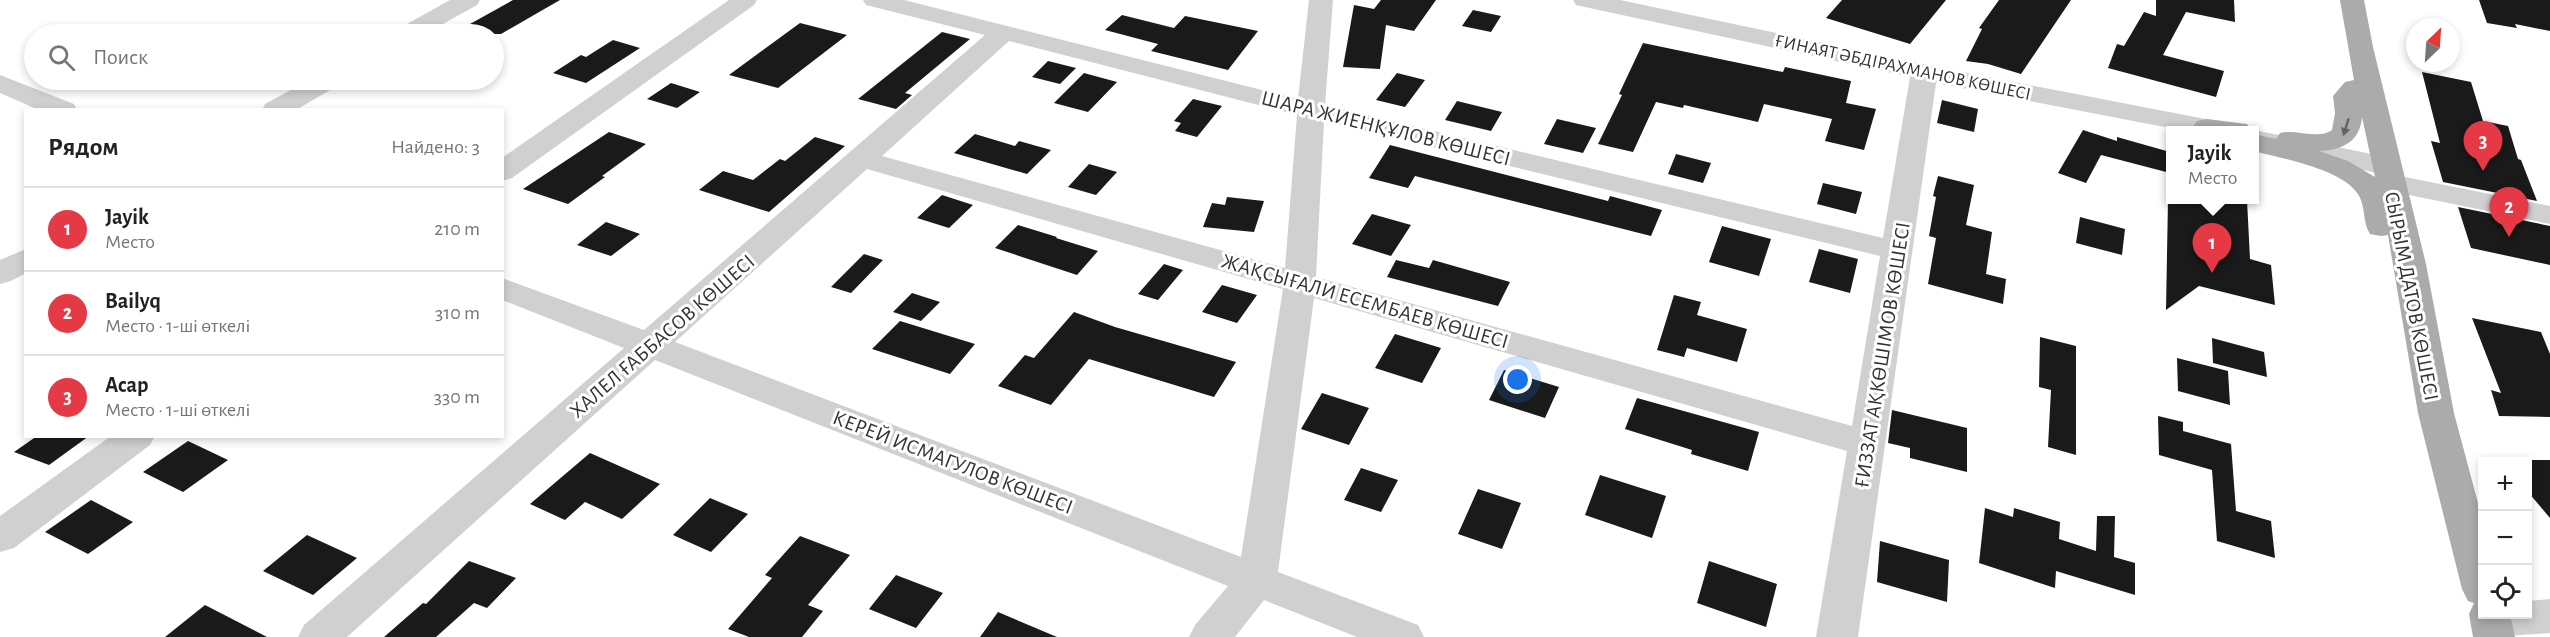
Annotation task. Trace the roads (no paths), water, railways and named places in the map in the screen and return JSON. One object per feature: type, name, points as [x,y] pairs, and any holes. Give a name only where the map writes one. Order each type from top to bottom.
[{"type":"main road","name":"СЫРЫМ ДАТОВ КӨШЕСІ","points":[[2352,0],[2388,175],[2410,264],[2436,413],[2478,573]]},
{"type":"main road","points":[[2259,133],[2328,144],[2341,139],[2348,130],[2347,96],[2355,88],[2370,88]]},
{"type":"main road","points":[[2259,142],[2359,177],[2375,197],[2382,238],[2391,250],[2410,264]]},
{"type":"street","points":[[425,24],[468,0]]},
{"type":"street","points":[[504,171],[745,0]]},
{"type":"street","name":"ШАРА ЖИЕНҚҰЛОВ КӨШЕСІ","points":[[875,0],[1311,110],[1898,250]]},
{"type":"street","points":[[1209,637],[1257,580],[1300,283],[1311,110],[1321,0]]},
{"type":"street","name":"ҒИНАЯТ ӘБДІРАХМАНОВ КӨШЕСІ","points":[[1585,0],[1924,72],[2195,126]]},
{"type":"street","name":"ХАЛЕЛ ҒАББАСОВ КӨШЕСІ","points":[[319,637],[1003,33]]},
{"type":"street","name":"ҒИЗЗАТ АҚКӨШІМОВ КӨШЕСI","points":[[1837,637],[1869,444],[1924,72]]},
{"type":"street","points":[[0,83],[59,108]]},
{"type":"street","points":[[279,108],[310,90]]},
{"type":"street","points":[[2259,141],[2550,215]]},
{"type":"street","name":"ЖАҚСЫҒАЛИ ЕСЕМБАЕВ КӨШЕСI","points":[[862,159],[1869,444]]},
{"type":"street","points":[[0,274],[24,260]]},
{"type":"street","name":"КЕРЕЙ ИСМАГУЛОВ КӨШЕСІ","points":[[504,289],[1403,637]]},
{"type":"street","points":[[0,537],[134,438]]},
{"type":"street","points":[[2532,616],[2550,616]]},
{"type":"place","name":"Асар","points":[[2483,171]]},
{"type":"place","name":"Bailyq","points":[[2509,237]]},
{"type":"place","name":"Jayik","points":[[2212,273]]}]
